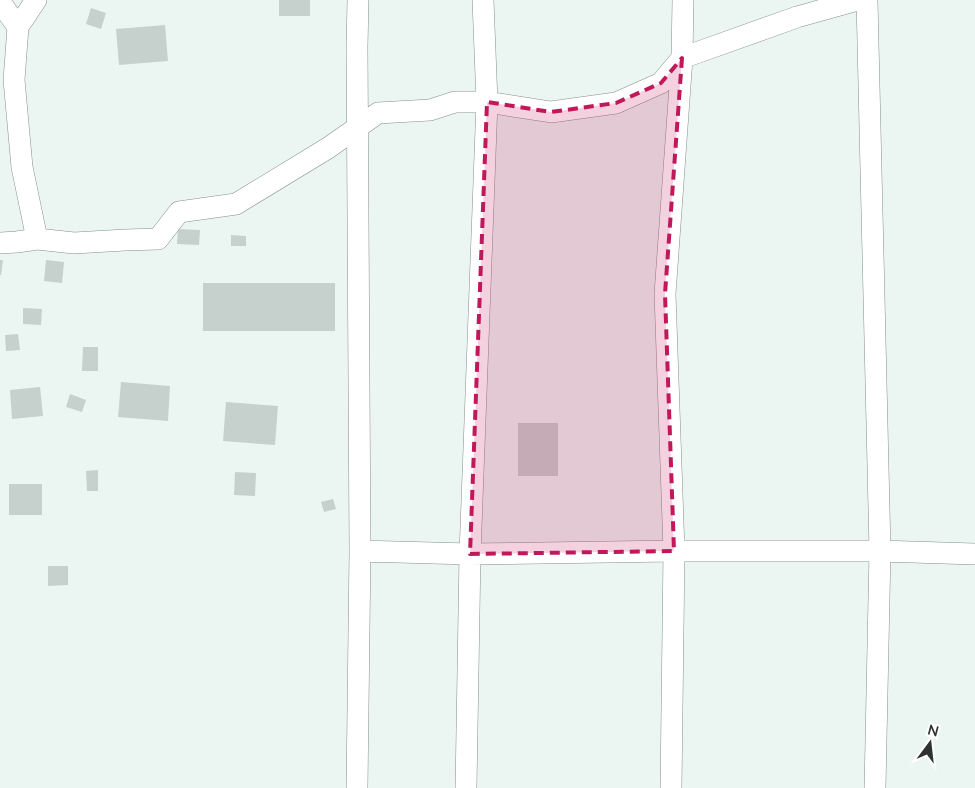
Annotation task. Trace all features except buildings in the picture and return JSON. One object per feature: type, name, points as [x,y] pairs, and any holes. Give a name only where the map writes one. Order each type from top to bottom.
[{"type":"street","points":[[36,0],[18,27],[14,80],[22,167],[37,239]]},
{"type":"street","points":[[357,788],[360,552],[358,0]]},
{"type":"street","points":[[466,788],[470,554],[486,102],[484,0]]},
{"type":"street","points":[[671,788],[674,551],[665,294],[682,58],[682,0]]},
{"type":"street","points":[[0,243],[37,239],[74,243],[158,239],[179,212],[236,204],[328,148],[378,113],[430,110],[455,102],[486,102],[551,112],[616,103],[661,83],[682,58],[797,17],[858,0]]},
{"type":"street","points":[[868,0],[880,551],[875,788]]},
{"type":"street","points":[[0,2],[18,27]]},
{"type":"street","points":[[360,552],[470,554],[674,551],[880,551],[975,554]]},
{"type":"highlighted area","points":[[682,58],[665,294],[674,551],[470,554],[487,102],[551,112],[616,103],[661,83]]}]
